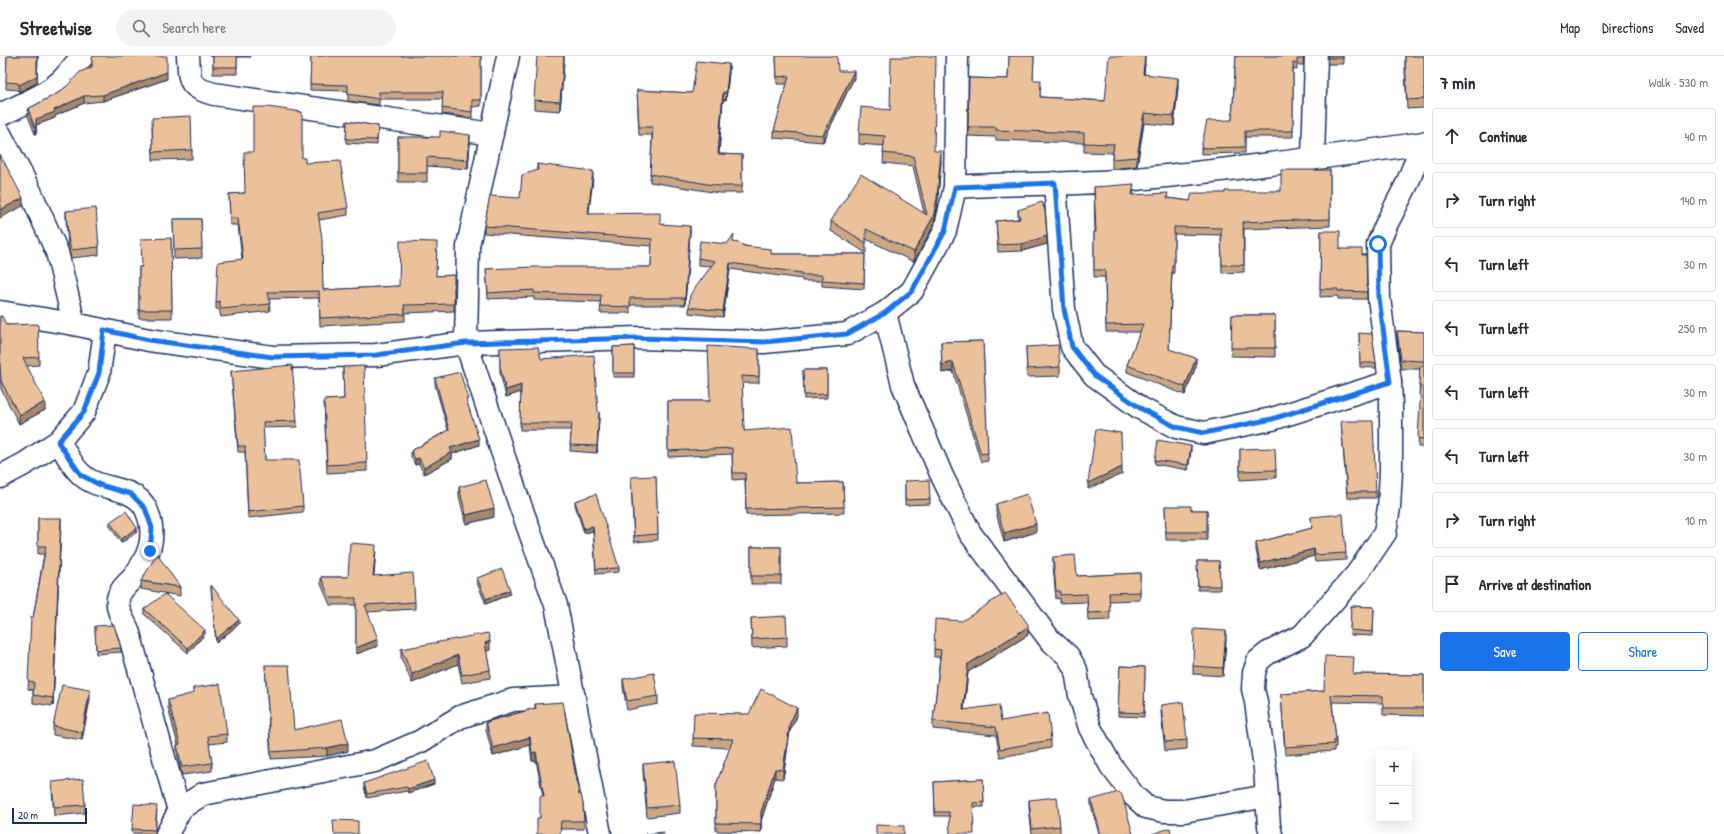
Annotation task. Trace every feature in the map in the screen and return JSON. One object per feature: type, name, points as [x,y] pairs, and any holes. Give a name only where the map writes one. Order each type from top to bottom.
[{"type":"street","points":[[0,115],[50,89],[64,78],[75,63],[83,56]]},
{"type":"street","points":[[188,56],[189,77],[193,85],[200,91],[492,134]]},
{"type":"street","points":[[508,56],[468,246],[466,343],[518,499],[556,605],[600,834]]},
{"type":"street","points":[[0,312],[74,324],[149,340],[273,357],[376,355],[466,343],[639,338],[764,342],[847,334],[885,313],[912,291],[945,231],[955,187],[957,56]]},
{"type":"street","points":[[1313,159],[1316,56]]},
{"type":"street","points":[[0,134],[30,191],[57,252],[74,324]]},
{"type":"street","points":[[955,187],[1114,181],[1313,159],[1424,143]]},
{"type":"street","points":[[1271,834],[1269,826],[1265,769],[1253,689],[1254,673],[1258,661],[1268,653],[1302,636],[1357,574],[1385,533],[1389,507],[1391,472],[1390,382],[1379,298],[1378,244],[1407,184],[1424,143]]},
{"type":"street","points":[[1055,183],[1064,309],[1072,347],[1094,375],[1140,408],[1176,427],[1204,433],[1272,419],[1390,382]]},
{"type":"street","points":[[885,313],[903,385],[942,476],[970,533],[1037,625],[1050,640],[1068,656],[1076,670],[1080,696],[1090,728],[1111,766],[1134,796],[1146,807],[1164,811],[1184,811],[1267,796]]},
{"type":"street","points":[[0,477],[26,463],[58,442],[84,412],[99,373],[104,330]]},
{"type":"street","points":[[58,442],[81,475],[100,485],[131,494],[145,508],[152,528],[150,551],[136,574],[118,598],[118,607],[128,630],[179,811]]},
{"type":"street","points":[[166,834],[181,808],[203,794],[375,761],[421,741],[460,717],[513,700],[574,697]]},
{"type":"building","points":[[7,56],[37,56],[37,76],[19,85],[18,83],[6,82]]},
{"type":"building","points":[[93,56],[167,56],[167,72],[103,95],[84,96],[54,110],[55,112],[36,119],[35,128],[28,109],[58,93],[80,72],[92,67]]},
{"type":"building","points":[[213,56],[237,56],[237,67],[213,67]]},
{"type":"building","points":[[311,56],[481,56],[481,100],[472,100],[472,112],[442,108],[443,92],[379,92],[379,99],[348,94],[348,85],[310,84]]},
{"type":"building","points":[[537,56],[564,56],[560,102],[534,100]]},
{"type":"building","points":[[776,56],[837,56],[838,71],[854,71],[823,135],[774,131],[789,76],[777,77]]},
{"type":"building","points":[[936,56],[934,151],[941,151],[937,199],[933,217],[914,252],[866,229],[866,243],[831,221],[861,174],[927,215],[913,156],[883,153],[885,136],[859,134],[861,107],[890,110],[891,57]]},
{"type":"building","points":[[1009,56],[1034,56],[1033,80],[1041,80],[1040,97],[1105,101],[1109,56],[1145,56],[1143,74],[1178,78],[1174,116],[1144,113],[1137,157],[1112,159],[1114,144],[1084,143],[1084,133],[996,130],[996,127],[968,127],[969,78],[1008,79]]},
{"type":"building","points":[[1236,56],[1304,56],[1303,59],[1297,59],[1297,64],[1293,63],[1293,131],[1245,131],[1245,147],[1201,148],[1207,121],[1232,120]]},
{"type":"building","points":[[1328,56],[1343,56],[1343,58],[1328,58]]},
{"type":"building","points":[[1405,56],[1424,56],[1424,99],[1407,100]]},
{"type":"building","points":[[697,61],[729,64],[726,93],[723,92],[718,154],[742,155],[742,186],[719,186],[650,174],[653,127],[639,127],[637,90],[692,93]]},
{"type":"building","points":[[253,107],[268,107],[302,112],[302,158],[305,158],[305,163],[340,161],[348,208],[318,213],[322,238],[323,290],[399,286],[400,241],[437,242],[436,276],[454,275],[454,304],[404,305],[405,314],[320,318],[319,291],[268,292],[270,304],[221,309],[219,301],[216,302],[218,262],[243,259],[238,218],[230,218],[229,194],[245,193],[244,152],[253,152]]},
{"type":"building","points":[[191,116],[192,150],[153,152],[152,118]]},
{"type":"building","points":[[347,121],[378,126],[377,140],[346,139]]},
{"type":"building","points":[[440,131],[470,135],[468,160],[427,157],[427,173],[398,173],[398,137],[440,137]]},
{"type":"building","points":[[0,154],[23,198],[0,210]]},
{"type":"building","points":[[537,164],[593,171],[588,214],[660,213],[660,224],[690,226],[685,298],[630,298],[630,307],[600,306],[601,295],[534,293],[534,290],[488,293],[486,269],[535,267],[651,267],[652,239],[484,226],[490,196],[520,198],[522,175],[538,170]]},
{"type":"building","points":[[1281,170],[1330,170],[1330,219],[1243,222],[1244,265],[1222,265],[1221,228],[1174,227],[1174,265],[1172,265],[1169,349],[1196,358],[1185,387],[1127,365],[1143,324],[1106,325],[1105,270],[1094,270],[1094,232],[1096,232],[1094,187],[1134,184],[1132,195],[1168,193],[1167,198],[1190,201],[1192,193],[1225,193],[1225,191],[1281,191]]},
{"type":"building","points":[[1042,202],[1045,211],[1047,236],[1022,244],[998,245],[996,221],[1020,219],[1018,210]]},
{"type":"building","points":[[96,208],[99,247],[71,250],[68,238],[66,211]]},
{"type":"building","points":[[173,219],[201,219],[202,249],[174,250]]},
{"type":"building","points":[[1321,231],[1340,231],[1340,249],[1362,249],[1362,255],[1366,255],[1367,292],[1320,289]]},
{"type":"building","points":[[734,234],[733,242],[740,243],[743,246],[771,249],[771,254],[865,254],[864,283],[822,280],[822,275],[802,275],[802,273],[730,263],[723,311],[689,307],[690,295],[715,261],[698,258],[700,241],[727,244]]},
{"type":"building","points":[[171,238],[172,310],[139,310],[139,267],[142,267],[141,239]]},
{"type":"building","points":[[1232,315],[1275,315],[1275,348],[1231,348]]},
{"type":"building","points":[[0,316],[2,316],[6,325],[38,324],[39,357],[23,358],[45,402],[19,415],[1,381]]},
{"type":"building","points":[[1397,331],[1424,332],[1424,361],[1401,360]]},
{"type":"building","points":[[1359,333],[1372,334],[1376,363],[1360,363]]},
{"type":"building","points":[[983,341],[988,453],[981,454],[953,362],[942,365],[941,342]]},
{"type":"building","points":[[1058,345],[1060,367],[1027,369],[1026,347]]},
{"type":"building","points":[[634,346],[634,373],[613,373],[613,347]]},
{"type":"building","points":[[708,346],[759,349],[759,377],[742,376],[744,431],[792,427],[796,483],[843,482],[844,507],[746,509],[745,473],[733,473],[732,448],[668,451],[668,401],[710,401]]},
{"type":"building","points":[[538,347],[541,359],[594,355],[599,412],[597,446],[570,445],[572,423],[520,423],[521,385],[506,390],[500,367],[500,348]]},
{"type":"building","points":[[292,365],[297,421],[263,422],[265,460],[299,460],[303,506],[248,512],[245,446],[238,446],[231,371]]},
{"type":"building","points":[[364,366],[367,463],[327,465],[324,400],[344,399],[343,367]]},
{"type":"building","points":[[1420,366],[1424,366],[1424,439],[1418,438],[1421,386],[1419,386]]},
{"type":"building","points":[[803,370],[827,370],[827,394],[804,395]]},
{"type":"building","points":[[460,372],[468,399],[466,399],[479,439],[450,448],[452,452],[424,468],[419,458],[415,459],[411,451],[449,430],[435,378]]},
{"type":"building","points":[[1341,421],[1373,421],[1376,492],[1347,492]]},
{"type":"building","points":[[1096,429],[1121,433],[1122,467],[1088,483]]},
{"type":"building","points":[[1158,440],[1191,446],[1188,465],[1155,460]]},
{"type":"building","points":[[1275,448],[1276,470],[1240,471],[1240,449]]},
{"type":"building","points":[[656,476],[658,534],[634,536],[631,477]]},
{"type":"building","points":[[486,480],[494,508],[466,515],[459,487]]},
{"type":"building","points":[[929,480],[930,499],[905,500],[905,481]]},
{"type":"building","points":[[596,494],[619,568],[596,569],[593,526],[584,529],[575,501]]},
{"type":"building","points":[[1027,494],[1036,524],[1004,533],[996,504]]},
{"type":"building","points":[[1165,506],[1191,506],[1191,510],[1207,510],[1207,532],[1166,532]]},
{"type":"building","points":[[126,511],[137,528],[121,539],[110,522]]},
{"type":"building","points":[[1343,514],[1346,553],[1315,555],[1314,549],[1260,563],[1256,543],[1312,528],[1311,517]]},
{"type":"building","points":[[38,518],[61,518],[53,698],[33,695],[34,682],[28,681],[31,617],[33,618],[46,546],[38,546]]},
{"type":"building","points":[[350,543],[376,545],[373,576],[413,573],[415,602],[365,605],[378,639],[356,648],[356,598],[330,598],[321,577],[348,577]]},
{"type":"building","points":[[751,547],[781,547],[781,576],[751,576]]},
{"type":"building","points":[[157,554],[180,587],[141,581]]},
{"type":"building","points":[[1075,555],[1077,576],[1140,573],[1140,592],[1109,593],[1110,612],[1088,613],[1087,594],[1060,595],[1060,591],[1056,591],[1053,557]]},
{"type":"building","points":[[1197,561],[1219,561],[1220,586],[1198,586]]},
{"type":"building","points":[[502,569],[510,590],[486,599],[477,578]]},
{"type":"building","points":[[211,585],[239,620],[216,639]]},
{"type":"building","points":[[1005,593],[1028,624],[1028,627],[967,665],[963,710],[999,705],[1001,721],[1048,713],[1051,740],[1000,749],[996,727],[933,721],[941,650],[934,649],[935,619],[962,621]]},
{"type":"building","points":[[165,594],[205,630],[188,648],[144,609]]},
{"type":"building","points":[[1351,606],[1374,607],[1373,632],[1350,630]]},
{"type":"building","points":[[786,616],[787,637],[752,639],[751,618]]},
{"type":"building","points":[[114,625],[121,648],[96,650],[95,626]]},
{"type":"building","points":[[1194,629],[1226,631],[1223,668],[1193,666]]},
{"type":"building","points":[[488,633],[490,641],[485,643],[490,670],[462,675],[458,655],[412,674],[401,649]]},
{"type":"building","points":[[1325,656],[1354,657],[1353,674],[1424,675],[1424,708],[1383,708],[1383,696],[1331,695],[1336,740],[1334,740],[1334,744],[1285,747],[1281,694],[1324,691]]},
{"type":"building","points":[[265,665],[289,665],[294,730],[342,719],[348,743],[327,748],[271,752]]},
{"type":"building","points":[[1120,666],[1145,667],[1144,713],[1118,712]]},
{"type":"building","points":[[654,673],[658,696],[627,701],[623,679]]},
{"type":"building","points":[[220,684],[227,734],[208,736],[212,763],[182,767],[177,745],[180,744],[168,700],[194,693],[193,688]]},
{"type":"building","points":[[62,685],[90,690],[82,732],[53,726]]},
{"type":"building","points":[[761,689],[797,708],[790,723],[783,770],[775,769],[761,812],[761,824],[716,823],[716,785],[733,739],[693,738],[694,713],[749,714]]},
{"type":"building","points":[[563,702],[579,795],[581,794],[583,804],[584,821],[561,821],[560,834],[537,834],[537,818],[540,818],[540,796],[544,796],[536,752],[532,753],[530,737],[493,748],[486,722],[536,708],[535,704]]},
{"type":"building","points":[[1183,702],[1187,740],[1165,742],[1161,705]]},
{"type":"building","points":[[428,761],[434,780],[408,789],[407,787],[367,794],[364,783]]},
{"type":"building","points":[[675,761],[680,805],[647,808],[643,764]]},
{"type":"building","points":[[83,779],[85,805],[54,807],[52,782]]},
{"type":"building","points":[[983,779],[984,802],[973,803],[974,834],[950,834],[949,812],[935,812],[934,782]]},
{"type":"building","points":[[1119,792],[1122,795],[1133,834],[1101,834],[1091,800]]},
{"type":"building","points":[[1057,797],[1060,826],[1032,829],[1029,800]]},
{"type":"building","points":[[134,804],[157,806],[155,830],[132,829]]},
{"type":"building","points":[[333,820],[358,821],[358,834],[334,834]]},
{"type":"building","points":[[876,825],[904,826],[904,834],[876,834]]},
{"type":"building","points":[[1170,828],[1171,834],[1152,834]]},
{"type":"building","points":[[664,832],[664,834],[645,834]]},
{"type":"route","points":[[150,551],[152,528],[145,508],[131,494],[100,485],[81,475],[58,442],[84,412],[99,373],[104,330],[149,340],[273,357],[376,355],[466,343],[639,338],[764,342],[847,334],[885,313],[912,291],[945,231],[955,187],[1055,183],[1059,221],[1064,309],[1072,347],[1094,375],[1140,408],[1176,427],[1204,433],[1272,419],[1356,394],[1390,382],[1379,298],[1378,244]]}]
